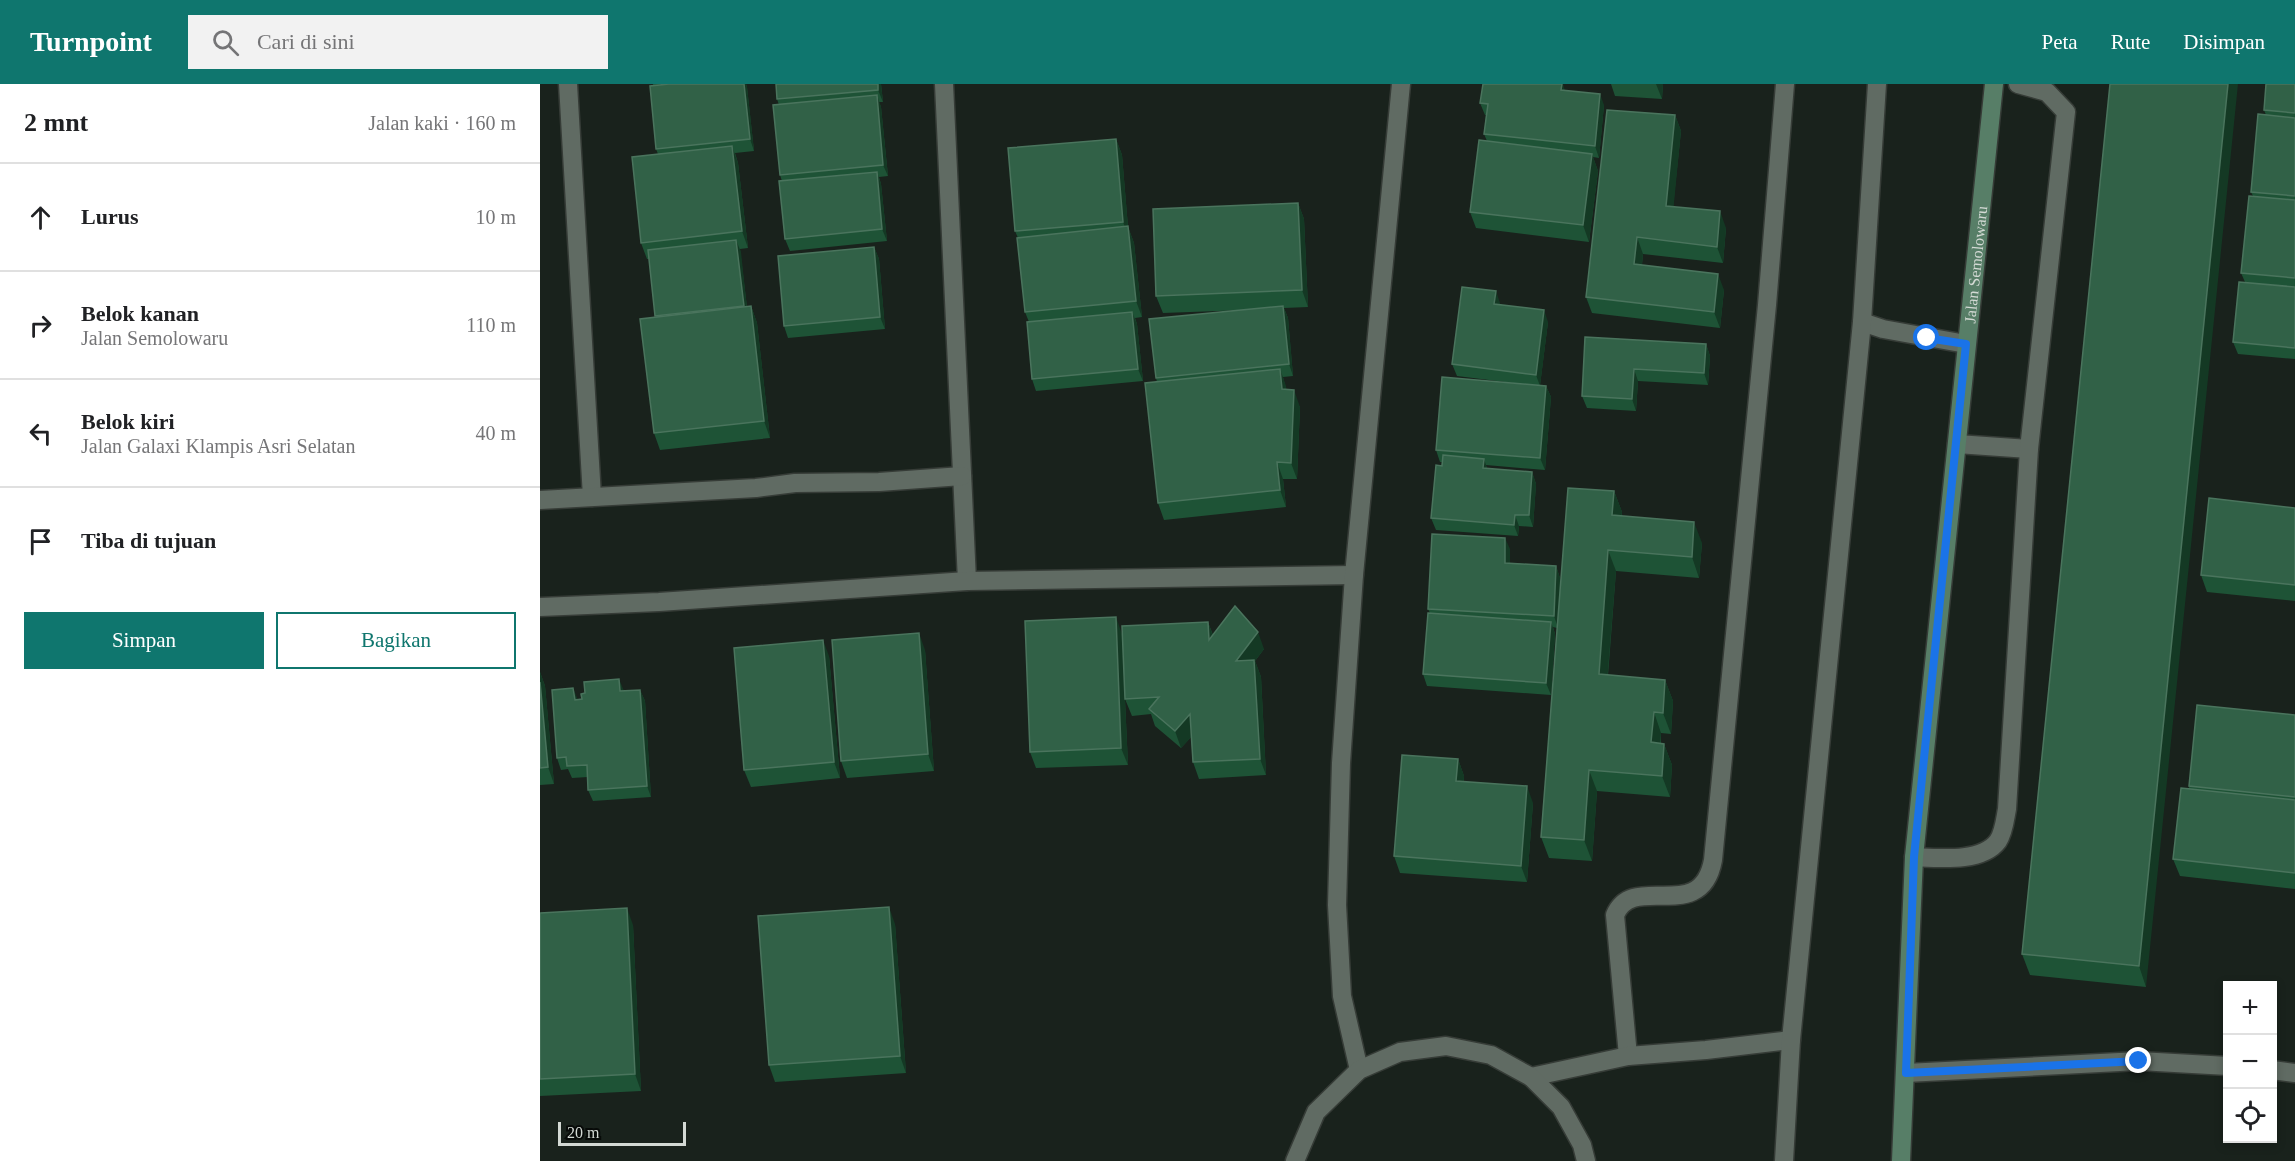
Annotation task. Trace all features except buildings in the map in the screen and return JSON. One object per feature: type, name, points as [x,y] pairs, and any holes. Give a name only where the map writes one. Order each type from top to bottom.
[{"type":"main road","name":"Jalan Semolowaru","points":[[1901,1161],[1914,857],[1994,84]]},
{"type":"street","points":[[568,84],[592,497]]},
{"type":"street","points":[[944,84],[967,581]]},
{"type":"street","points":[[1359,1071],[1342,996],[1337,905],[1341,763],[1354,575],[1401,84]]},
{"type":"street","points":[[1628,1056],[1615,915],[1619,905],[1639,896],[1677,896],[1696,890],[1710,874],[1713,860],[1766,317],[1785,84]]},
{"type":"street","points":[[1784,1161],[1791,1040],[1862,322],[1877,84]]},
{"type":"street","points":[[1914,857],[1952,858],[1983,853],[2000,839],[2007,809],[2029,449],[2066,112],[2047,92],[2018,84]]},
{"type":"street","points":[[1862,322],[1883,329],[1966,344]]},
{"type":"street","points":[[1957,444],[2029,449]]},
{"type":"street","points":[[540,500],[756,488],[795,483],[879,482],[962,476]]},
{"type":"street","points":[[540,607],[659,602],[967,581],[1354,575]]},
{"type":"street","points":[[1531,1077],[1628,1056],[1791,1040]]},
{"type":"street","points":[[1295,1161],[1316,1112],[1359,1071],[1400,1052],[1446,1046],[1491,1055],[1531,1077],[1561,1107],[1582,1145],[1586,1161]]},
{"type":"street","points":[[1906,1073],[2139,1061],[2223,1066]]},
{"type":"street","points":[[2277,1071],[2295,1073]]},
{"type":"route","points":[[1927,338],[1966,344],[1914,857],[1906,1073],[2139,1061]]}]
